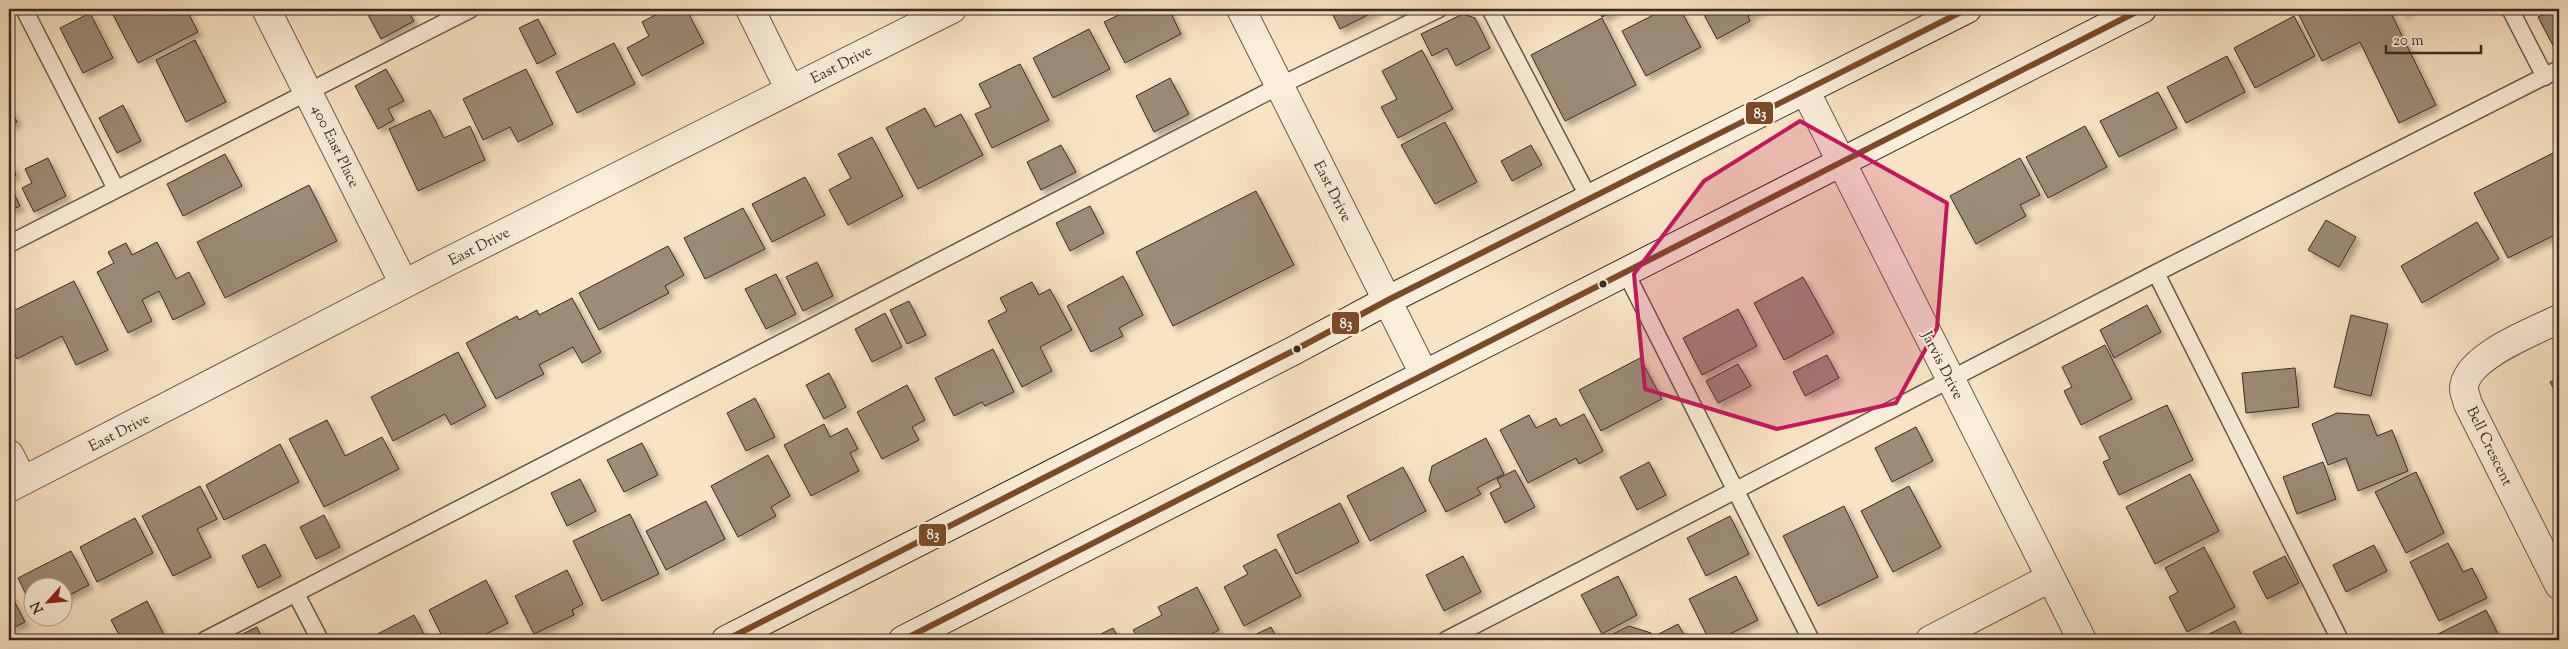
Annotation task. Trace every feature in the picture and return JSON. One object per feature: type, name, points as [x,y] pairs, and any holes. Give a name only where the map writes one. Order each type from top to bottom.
[{"type":"street","name":"400 East Place","points":[[266,9],[404,284]]},
{"type":"street","points":[[750,9],[790,90]]},
{"type":"street","name":"East Drive","points":[[16,485],[404,284],[952,9]]},
{"type":"street","name":"East Drive","points":[[1241,9],[1281,85],[1424,374]]},
{"type":"street","points":[[726,640],[1293,351],[1388,300],[1967,9]]},
{"type":"street","points":[[903,640],[2142,9]]},
{"type":"street","name":"Jarvis Drive","points":[[1805,90],[2082,640]]},
{"type":"street","name":"Bell Crescent","points":[[2559,319],[2484,357],[2470,371],[2464,388],[2468,404],[2559,585]]},
{"type":"street","points":[[9,454],[16,485]]},
{"type":"street","points":[[1930,640],[2050,578]]},
{"type":"lane","points":[[24,9],[116,189]]},
{"type":"lane","points":[[9,244],[309,93],[470,9]]},
{"type":"lane","points":[[205,640],[1281,85],[1439,9]]},
{"type":"lane","points":[[1490,9],[1589,198]]},
{"type":"lane","points":[[1446,640],[1736,492],[1949,379],[1986,363],[2156,273],[2552,73],[2510,9]]},
{"type":"lane","points":[[1625,271],[1811,640]]},
{"type":"lane","points":[[2156,273],[2340,640]]},
{"type":"lane","points":[[296,594],[320,640]]},
{"type":"highlighted area","points":[[1800,121],[1947,203],[1937,328],[1896,403],[1777,429],[1645,389],[1634,274],[1704,181]]},
{"type":"building","points":[[110,9],[186,9],[198,32],[138,63]]},
{"type":"building","points":[[365,9],[407,9],[414,21],[381,39]]},
{"type":"building","points":[[654,9],[686,9],[704,43],[642,76],[627,48],[649,36],[642,22],[657,14]]},
{"type":"building","points":[[1131,9],[1169,9],[1181,34],[1125,63],[1104,22]]},
{"type":"building","points":[[1330,9],[1380,9],[1340,29]]},
{"type":"building","points":[[1393,9],[1408,9],[1396,15]]},
{"type":"building","points":[[1598,9],[1619,9],[1602,17]]},
{"type":"building","points":[[1665,9],[1680,9],[1701,47],[1646,76],[1622,31]]},
{"type":"building","points":[[1701,9],[1763,9],[1748,16],[1750,21],[1717,39]]},
{"type":"building","points":[[2296,9],[2389,9],[2436,105],[2399,123],[2360,42],[2322,61]]},
{"type":"building","points":[[2400,9],[2411,9],[2402,14]]},
{"type":"building","points":[[2559,9],[2559,50],[2556,51],[2538,17]]},
{"type":"building","points":[[90,13],[113,58],[83,73],[60,28]]},
{"type":"building","points":[[1463,14],[1475,18],[1490,48],[1456,66],[1447,48],[1432,56],[1421,34]]},
{"type":"building","points":[[2294,16],[2315,56],[2255,88],[2234,48]]},
{"type":"building","points":[[1602,18],[1636,85],[1565,121],[1531,55]]},
{"type":"building","points":[[538,19],[556,54],[537,64],[519,28]]},
{"type":"building","points":[[1089,29],[1110,69],[1053,98],[1033,58]]},
{"type":"building","points":[[195,40],[226,102],[186,122],[156,60]]},
{"type":"building","points":[[614,43],[635,84],[577,113],[556,72]]},
{"type":"building","points":[[1422,50],[1453,109],[1398,138],[1381,107],[1397,99],[1382,71]]},
{"type":"building","points":[[2227,56],[2245,92],[2186,123],[2167,87]]},
{"type":"building","points":[[1020,64],[1049,120],[992,148],[975,114],[991,107],[979,84]]},
{"type":"building","points":[[386,69],[404,101],[388,109],[394,120],[378,129],[355,86]]},
{"type":"building","points":[[526,69],[553,124],[518,142],[510,127],[483,140],[463,99]]},
{"type":"building","points":[[1170,78],[1189,114],[1154,132],[1136,96]]},
{"type":"building","points":[[2158,92],[2177,128],[2119,157],[2100,121]]},
{"type":"building","points":[[123,105],[141,141],[117,153],[99,118]]},
{"type":"building","points":[[9,106],[17,122],[9,126]]},
{"type":"building","points":[[925,108],[935,127],[961,114],[983,155],[918,189],[886,128]]},
{"type":"building","points":[[430,110],[444,138],[470,126],[485,160],[418,191],[389,129]]},
{"type":"building","points":[[1445,122],[1477,182],[1435,204],[1401,145]]},
{"type":"building","points":[[2085,126],[2107,167],[2048,198],[2026,157]]},
{"type":"building","points":[[872,137],[903,196],[848,225],[829,190],[851,178],[838,154]]},
{"type":"building","points":[[1061,145],[1076,172],[1041,190],[1027,162]]},
{"type":"building","points":[[1531,145],[1542,165],[1512,181],[1501,161]]},
{"type":"building","points":[[2559,150],[2559,233],[2508,258],[2474,193]]},
{"type":"building","points":[[225,154],[242,186],[183,216],[167,184]]},
{"type":"building","points":[[48,158],[66,196],[34,212],[22,188],[32,183],[25,169]]},
{"type":"building","points":[[2020,158],[2040,195],[2020,205],[2026,216],[1976,244],[1950,196]]},
{"type":"building","points":[[9,161],[16,175],[9,178]]},
{"type":"building","points":[[805,177],[825,215],[772,242],[752,204]]},
{"type":"building","points":[[9,183],[20,206],[9,211]]},
{"type":"building","points":[[309,185],[337,241],[225,298],[197,242]]},
{"type":"building","points":[[1256,191],[1294,265],[1173,326],[1136,252]]},
{"type":"building","points":[[1090,206],[1104,233],[1070,251],[1056,223]]},
{"type":"building","points":[[743,208],[765,249],[705,279],[684,238]]},
{"type":"building","points":[[2326,220],[2356,237],[2339,267],[2308,250]]},
{"type":"building","points":[[2477,222],[2499,259],[2422,303],[2401,266]]},
{"type":"building","points":[[157,242],[176,279],[189,272],[205,304],[173,320],[159,291],[142,300],[152,321],[128,333],[97,272],[114,263],[108,252],[126,243],[132,255]]},
{"type":"building","points":[[668,246],[684,275],[665,286],[669,293],[599,330],[579,293]]},
{"type":"building","points":[[817,262],[833,296],[803,311],[786,277]]},
{"type":"building","points":[[776,274],[796,314],[766,329],[745,289]]},
{"type":"building","points":[[1123,276],[1143,315],[1119,328],[1123,336],[1091,352],[1067,306]]},
{"type":"building","points":[[1803,277],[1834,333],[1784,360],[1754,303]]},
{"type":"building","points":[[74,281],[108,350],[76,365],[62,336],[17,359],[9,342],[9,313]]},
{"type":"building","points":[[1032,282],[1039,295],[1050,289],[1072,330],[1040,347],[1052,371],[1022,387],[988,321],[1007,311],[1000,298]]},
{"type":"building","points":[[572,298],[601,352],[582,363],[573,347],[539,365],[544,374],[496,399],[466,343],[517,316],[519,320],[537,310],[539,315]]},
{"type":"building","points":[[909,301],[926,335],[907,344],[890,310]]},
{"type":"building","points":[[2147,305],[2161,332],[2114,358],[2100,330]]},
{"type":"building","points":[[1738,309],[1757,346],[1702,375],[1683,338]]},
{"type":"building","points":[[885,313],[902,347],[872,362],[855,329]]},
{"type":"building","points":[[2351,315],[2388,324],[2371,396],[2334,387]]},
{"type":"building","points":[[2105,345],[2132,399],[2081,425],[2064,391],[2072,387],[2062,367]]},
{"type":"building","points":[[993,349],[1014,392],[985,406],[982,402],[954,416],[935,378]]},
{"type":"building","points":[[458,352],[486,406],[451,425],[445,414],[393,441],[371,397]]},
{"type":"building","points":[[1827,355],[1839,378],[1805,396],[1793,372]]},
{"type":"building","points":[[1640,358],[1662,399],[1601,431],[1579,390]]},
{"type":"building","points":[[1738,364],[1751,386],[1718,403],[1706,381]]},
{"type":"building","points":[[2295,368],[2299,407],[2246,413],[2242,373]]},
{"type":"building","points":[[829,373],[846,407],[824,419],[806,385]]},
{"type":"building","points":[[2559,378],[2559,399],[2550,382]]},
{"type":"building","points":[[907,385],[925,420],[912,427],[919,440],[882,459],[857,412]]},
{"type":"building","points":[[755,398],[775,437],[746,451],[727,413]]},
{"type":"building","points":[[2167,405],[2193,460],[2119,495],[2103,462],[2110,459],[2099,437]]},
{"type":"building","points":[[2337,413],[2369,415],[2377,436],[2392,430],[2408,471],[2358,491],[2346,458],[2328,465],[2312,424]]},
{"type":"building","points":[[1584,414],[1603,451],[1579,464],[1576,458],[1528,483],[1500,430],[1529,415],[1536,428],[1556,418],[1560,426]]},
{"type":"building","points":[[327,420],[345,456],[382,437],[399,469],[324,507],[289,439]]},
{"type":"building","points":[[824,424],[830,437],[847,428],[858,449],[850,453],[859,471],[811,496],[784,445]]},
{"type":"building","points":[[1916,427],[1933,461],[1892,482],[1875,448]]},
{"type":"building","points":[[1486,438],[1504,474],[1477,488],[1481,494],[1446,512],[1429,480],[1432,466]]},
{"type":"building","points":[[642,443],[658,475],[624,492],[607,460]]},
{"type":"building","points":[[280,444],[299,482],[224,520],[206,485]]},
{"type":"building","points":[[768,455],[790,496],[771,507],[776,516],[738,537],[711,486]]},
{"type":"building","points":[[1649,462],[1666,495],[1637,510],[1620,477]]},
{"type":"building","points":[[2323,462],[2336,499],[2297,514],[2283,477]]},
{"type":"building","points":[[1403,467],[1426,511],[1370,541],[1347,496]]},
{"type":"building","points":[[1515,470],[1535,507],[1505,523],[1490,493],[1501,487],[1497,479]]},
{"type":"building","points":[[2416,472],[2444,533],[2406,553],[2375,492]]},
{"type":"building","points":[[2190,474],[2219,531],[2155,564],[2126,507]]},
{"type":"building","points":[[580,479],[596,511],[567,526],[551,493]]},
{"type":"building","points":[[200,486],[217,519],[197,529],[211,557],[173,576],[142,516]]},
{"type":"building","points":[[1909,486],[1941,547],[1893,572],[1861,511]]},
{"type":"building","points":[[706,501],[725,539],[666,570],[646,531]]},
{"type":"building","points":[[1340,503],[1359,542],[1296,574],[1277,535]]},
{"type":"building","points":[[1844,506],[1878,577],[1818,606],[1783,536]]},
{"type":"building","points":[[630,514],[659,574],[602,601],[573,541]]},
{"type":"building","points":[[324,515],[340,547],[316,559],[300,527]]},
{"type":"building","points":[[1730,516],[1749,554],[1706,576],[1687,538]]},
{"type":"building","points":[[135,518],[153,553],[97,582],[80,547]]},
{"type":"building","points":[[2448,543],[2463,572],[2472,568],[2487,598],[2439,621],[2410,562]]},
{"type":"building","points":[[265,544],[281,576],[258,588],[242,556]]},
{"type":"building","points":[[2374,545],[2387,571],[2346,592],[2333,565]]},
{"type":"building","points":[[2204,547],[2235,607],[2187,632],[2169,597],[2178,592],[2165,568]]},
{"type":"building","points":[[1276,549],[1301,596],[1244,626],[1224,587],[1248,574],[1243,566]]},
{"type":"building","points":[[71,551],[89,585],[72,594],[72,576],[22,576],[22,586],[18,578]]},
{"type":"building","points":[[1463,556],[1481,592],[1444,611],[1426,575]]},
{"type":"building","points":[[2285,556],[2299,583],[2267,599],[2253,572]]},
{"type":"building","points":[[567,570],[583,604],[572,610],[574,615],[534,634],[515,596]]},
{"type":"building","points":[[1618,576],[1637,615],[1602,634],[1581,595]]},
{"type":"building","points":[[1736,576],[1758,620],[1724,637],[1726,640],[1709,640],[1689,599]]},
{"type":"building","points":[[486,580],[508,623],[486,634],[490,640],[444,640],[429,610]]},
{"type":"building","points":[[1197,587],[1219,630],[1200,640],[1139,640],[1133,630],[1162,615],[1158,607]]},
{"type":"building","points":[[9,591],[22,616],[22,624],[9,630]]},
{"type":"building","points":[[147,601],[165,637],[158,640],[122,640],[111,620]]},
{"type":"building","points":[[2486,610],[2501,640],[2436,640],[2434,636]]},
{"type":"building","points":[[414,615],[427,640],[366,640]]},
{"type":"building","points":[[2235,621],[2244,640],[2197,640]]},
{"type":"building","points":[[1678,624],[1687,640],[1606,640],[1605,638],[1629,626],[1651,633],[1653,637]]},
{"type":"building","points":[[257,627],[263,640],[230,640]]},
{"type":"building","points":[[1271,627],[1278,640],[1244,640]]},
{"type":"building","points":[[1113,628],[1120,640],[1089,640]]},
{"type":"building","points":[[1502,634],[1505,640],[1491,640]]},
{"type":"transit line","name":"83","points":[[726,640],[1293,351],[1388,300],[1967,9]]},
{"type":"transit line","name":"83","points":[[903,640],[2142,9]]}]
